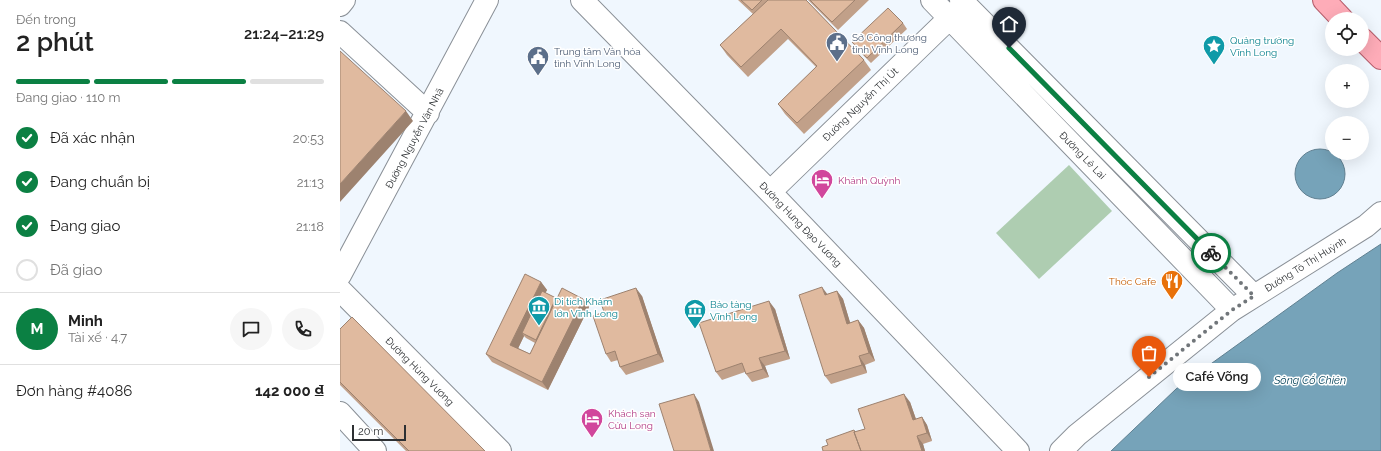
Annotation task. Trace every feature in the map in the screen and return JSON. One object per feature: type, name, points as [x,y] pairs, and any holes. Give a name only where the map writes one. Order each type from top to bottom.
[{"type":"main road","points":[[1324,0],[1335,12]]},
{"type":"main road","points":[[1369,46],[1381,58]]},
{"type":"street","points":[[340,4],[344,0]]},
{"type":"street","name":"Đường Nguyễn Văn Nhã","points":[[340,275],[428,114],[487,0]]},
{"type":"street","name":"Đường Hưng Đạo Vương","points":[[582,0],[770,192],[1018,451]]},
{"type":"street","name":"Đường Lê Lai","points":[[932,0],[961,5],[1254,296]]},
{"type":"street","name":"Đường Nguyễn Thị Út","points":[[770,192],[961,5]]},
{"type":"street","name":"Đường Lê Lai","points":[[961,5],[1232,310]]},
{"type":"street","points":[[340,32],[428,114]]},
{"type":"street","name":"Đường Tô Thị Huỳnh","points":[[1061,451],[1077,435],[1232,310],[1366,226],[1381,213]]},
{"type":"street","name":"Đường Hùng Vương","points":[[340,290],[500,451]]},
{"type":"street","points":[[340,413],[375,451]]},
{"type":"green space","points":[[1069,165],[1112,211],[1039,279],[996,233]]},
{"type":"water","points":[[1315,149],[1325,149],[1325,160],[1341,160],[1345,169],[1345,179],[1341,188],[1334,195],[1325,199],[1315,199],[1306,195],[1299,188],[1295,179],[1295,169],[1299,160],[1306,153]]},
{"type":"water","name":"Sông Cổ Chiên","points":[[1381,244],[1381,451],[1111,451],[1176,389],[1337,273]]},
{"type":"building","points":[[741,0],[762,0],[752,10]]},
{"type":"building","name":"Sở Công thương tỉnh Vĩnh Long","points":[[768,0],[806,0],[864,60],[797,123],[778,104],[817,66],[781,29],[741,67],[720,45]]},
{"type":"building","points":[[810,0],[855,0],[832,22]]},
{"type":"building","points":[[888,8],[903,23],[867,58],[852,42]]},
{"type":"building","points":[[340,51],[406,111],[340,184]]},
{"type":"building","points":[[525,274],[541,282],[510,345],[530,354],[562,288],[583,299],[542,382],[486,354]]},
{"type":"building","points":[[822,287],[825,295],[837,291],[847,324],[858,320],[869,353],[859,356],[862,365],[825,376],[799,295]]},
{"type":"building","points":[[636,288],[658,354],[620,367],[615,351],[606,354],[593,316],[604,312],[600,300]]},
{"type":"building","points":[[542,291],[556,298],[536,340],[522,333]]},
{"type":"building","points":[[769,301],[785,351],[759,358],[763,369],[746,374],[742,363],[716,372],[699,323]]},
{"type":"building","points":[[352,317],[485,451],[409,451],[340,382],[340,329]]},
{"type":"building","points":[[694,394],[711,451],[674,451],[659,404]]},
{"type":"building","points":[[904,394],[913,420],[922,417],[927,433],[917,436],[922,451],[861,451],[854,432],[865,429],[858,409]]},
{"type":"building","points":[[854,430],[861,451],[823,451],[822,447],[828,445],[826,440]]},
{"type":"way so far","points":[[1149,377],[1232,310],[1254,296],[1211,253]]},
{"type":"place","name":"Sở Công thương tỉnh Vĩnh Long","points":[[837,62]]},
{"type":"place","name":"Quảng trường Vĩnh Long","points":[[1214,66]]},
{"type":"place","name":"Trung tâm Văn hóa tỉnh Vĩnh Long","points":[[538,76]]},
{"type":"place","name":"Khánh Quỳnh","points":[[822,200]]},
{"type":"place","name":"Thóc Cafe","points":[[1172,300]]},
{"type":"place","name":"Di tích Khám lớn Vĩnh Long","points":[[539,326]]},
{"type":"place","name":"Bảo tàng Vĩnh Long","points":[[695,330]]},
{"type":"place","name":"Café Võng","points":[[1149,377]]},
{"type":"place","name":"Khách sạn Cửu Long","points":[[592,438]]},
{"type":"route","points":[[1009,48],[1211,253]]}]
